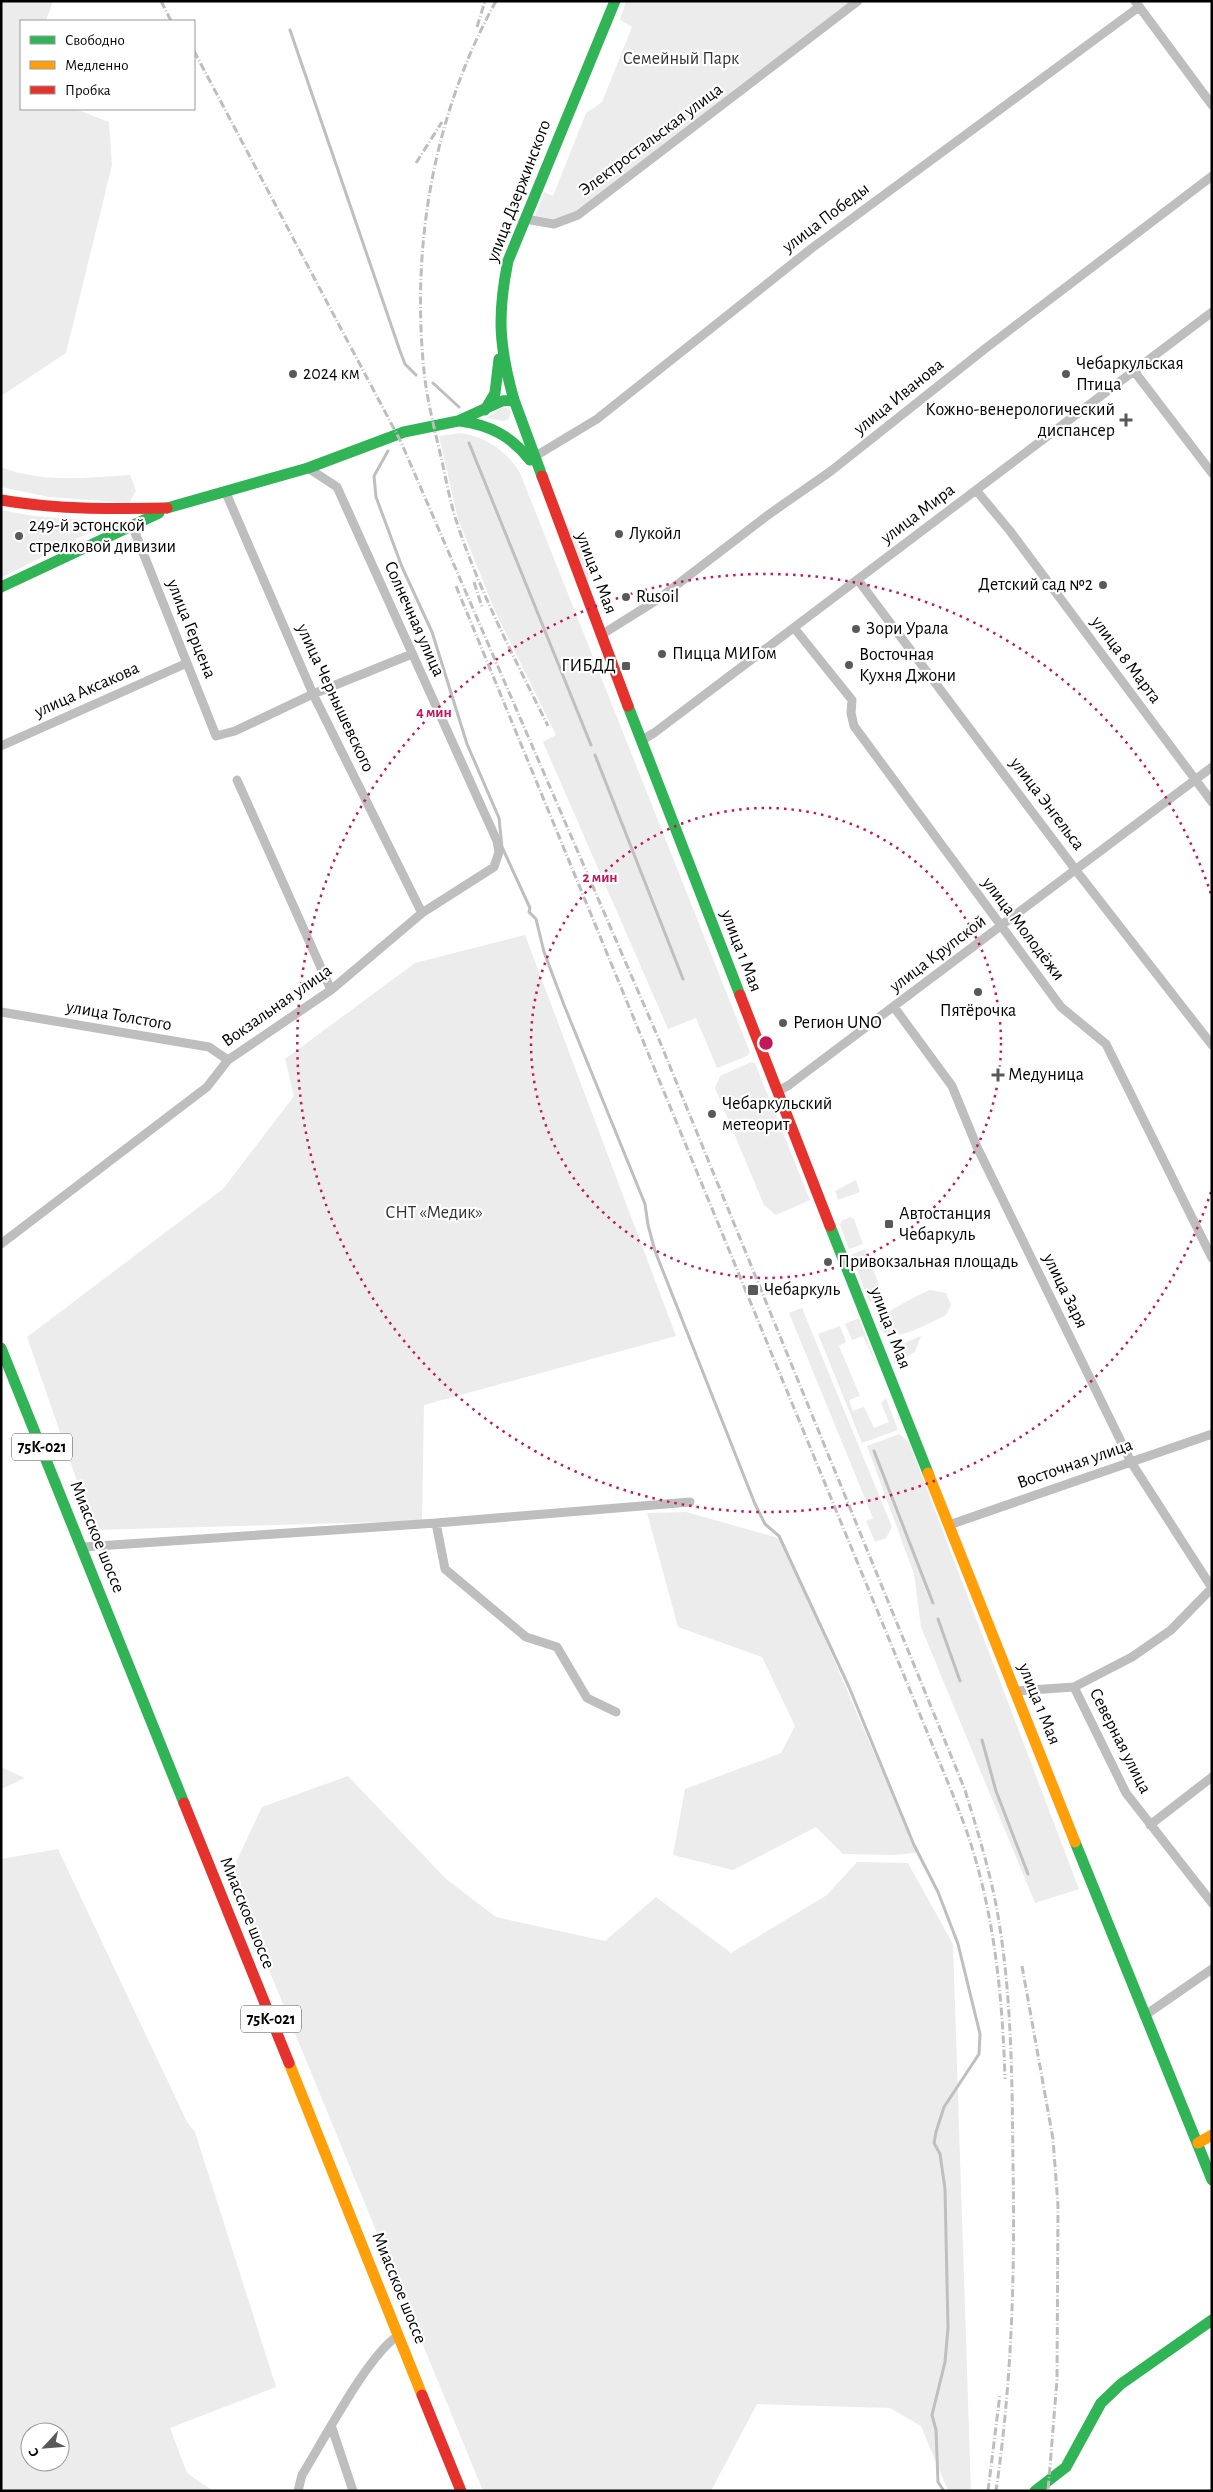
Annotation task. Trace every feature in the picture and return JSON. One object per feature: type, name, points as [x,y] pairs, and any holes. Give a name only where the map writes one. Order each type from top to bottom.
[{"type":"main road","name":"улица Дзержинского","points":[[514,400],[500,346],[498,322],[500,298],[508,261],[615,1]]},
{"type":"main road","points":[[485,410],[496,387],[500,346]]},
{"type":"main road","name":"улица 1 Мая","points":[[514,400],[513,421],[534,457],[600,635],[777,1092],[1144,2016],[1212,2180]]},
{"type":"main road","points":[[1,587],[170,508],[308,468],[404,432],[458,421],[502,401],[514,400]]},
{"type":"main road","points":[[458,421],[492,426],[513,421]]},
{"type":"main road","points":[[492,426],[515,441],[538,470]]},
{"type":"main road","points":[[1,500],[41,507],[81,510],[170,508]]},
{"type":"main road","name":"Миасское шоссе","points":[[1,1348],[462,2491]]},
{"type":"main road","points":[[1198,2143],[1212,2135]]},
{"type":"main road","points":[[1035,2491],[1066,2467],[1101,2403],[1121,2384],[1212,2320]]},
{"type":"street","name":"Электростальская улица","points":[[525,219],[554,224],[578,215],[858,1]]},
{"type":"street","points":[[1137,4],[1212,105]]},
{"type":"street","name":"улица Победы","points":[[534,457],[604,414],[812,248],[1137,4]]},
{"type":"street","name":"улица Иванова","points":[[600,635],[657,600],[768,515],[831,471],[986,348],[1212,176]]},
{"type":"street","name":"улица Мира","points":[[642,740],[795,629],[1212,312]]},
{"type":"street","points":[[1134,371],[1212,473]]},
{"type":"street","name":"Солнечная улица","points":[[308,468],[337,487],[499,852]]},
{"type":"street","name":"улица 8 Марта","points":[[976,490],[1010,531],[1212,802]]},
{"type":"street","name":"улица Чернышевского","points":[[226,493],[313,694],[422,913]]},
{"type":"street","name":"улица Герцена","points":[[132,525],[216,736],[225,735],[313,694]]},
{"type":"street","name":"улица Энгельса","points":[[858,580],[1076,870],[1212,1045]]},
{"type":"street","name":"улица Молодёжи","points":[[795,629],[852,700],[851,713],[854,726],[1061,1007],[1106,1044],[1212,1258]]},
{"type":"street","points":[[313,694],[412,654]]},
{"type":"street","name":"улица Аксакова","points":[[1,746],[187,663]]},
{"type":"street","name":"улица Крупской","points":[[777,1092],[894,1008],[1212,767]]},
{"type":"street","points":[[237,780],[330,990]]},
{"type":"street","name":"Вокзальная улица","points":[[1,1244],[207,1087],[228,1060],[330,990],[422,913],[494,867],[499,852]]},
{"type":"street","name":"улица Заря","points":[[894,1008],[952,1086],[981,1156],[1132,1462],[1212,1588]]},
{"type":"street","name":"улица Толстого","points":[[1,1012],[209,1047],[228,1060]]},
{"type":"street","name":"Восточная улица","points":[[949,1525],[1212,1434]]},
{"type":"street","points":[[82,1547],[436,1523],[690,1502]]},
{"type":"street","points":[[436,1523],[445,1569],[526,1637],[557,1647],[587,1698],[616,1712]]},
{"type":"street","points":[[1015,1692],[1074,1688],[1132,1657],[1171,1630],[1212,1588]]},
{"type":"street","name":"Северная улица","points":[[1074,1688],[1126,1793],[1212,1903]]},
{"type":"street","points":[[1150,1825],[1212,1777]]},
{"type":"street","points":[[1144,2016],[1212,1969]]},
{"type":"street","points":[[298,2491],[302,2475],[358,2383],[389,2342],[399,2335]]},
{"type":"street","points":[[332,2428],[353,2491]]},
{"type":"green space","points":[[1,1],[53,1],[46,20],[20,20],[20,110],[78,110],[109,122],[112,165],[66,353],[1,396]]},
{"type":"green space","name":"Семейный Парк","points":[[626,1],[851,1],[576,211],[555,219],[535,216],[544,192],[553,196],[586,113],[602,102],[632,27],[620,20]]},
{"type":"green space","points":[[502,408],[507,408],[511,411],[509,419],[504,421],[486,418]]},
{"type":"green space","points":[[461,433],[479,438],[495,446],[509,458],[520,473],[750,1052],[747,1056],[717,1068],[696,1018],[668,1029],[543,742],[556,735],[495,611],[458,519],[439,436]]},
{"type":"green space","points":[[1,467],[32,475],[64,478],[130,475],[136,491],[129,503],[49,497],[1,487]]},
{"type":"green space","points":[[1,510],[34,516],[110,522],[1,578]]},
{"type":"green space","points":[[567,526],[572,529],[589,572],[588,579],[585,580]]},
{"type":"green space","name":"СНТ «Медик»","points":[[525,935],[676,1336],[424,1405],[422,1521],[94,1530],[27,1337],[223,1189],[294,1096],[285,1059],[415,963]]},
{"type":"green space","points":[[751,1062],[755,1063],[810,1200],[776,1215],[764,1205],[715,1088],[720,1076]]},
{"type":"green space","points":[[856,1180],[860,1192],[838,1200],[835,1191]]},
{"type":"green space","points":[[850,1217],[854,1219],[863,1244],[849,1249],[840,1225],[841,1221]]},
{"type":"green space","points":[[865,1249],[883,1295],[878,1302],[869,1301],[851,1255]]},
{"type":"green space","points":[[930,1290],[946,1293],[951,1305],[946,1315],[922,1327],[901,1334],[892,1335],[885,1333],[880,1328],[879,1317]]},
{"type":"green space","points":[[802,1308],[892,1527],[886,1538],[875,1542],[866,1521],[873,1518],[789,1313]]},
{"type":"green space","points":[[859,1318],[879,1371],[863,1336],[852,1340],[845,1324]]},
{"type":"green space","points":[[840,1326],[846,1342],[839,1346],[860,1396],[849,1400],[853,1411],[864,1407],[874,1428],[889,1422],[881,1403],[886,1398],[898,1430],[862,1443],[818,1334]]},
{"type":"green space","points":[[921,1336],[915,1352],[894,1364],[896,1352],[899,1348],[906,1342]]},
{"type":"green space","points":[[899,1434],[909,1442],[1079,1889],[1035,1903],[921,1627],[914,1574],[867,1446]]},
{"type":"green space","points":[[686,1512],[782,1539],[917,1853],[892,1855],[843,1854],[816,1827],[733,1870],[673,1855],[685,1789],[781,1753],[795,1726],[762,1657],[678,1627],[647,1513]]},
{"type":"green space","points":[[1,1767],[25,1778],[1,1789]]},
{"type":"green space","points":[[348,1776],[446,1879],[496,1917],[605,1941],[656,1897],[731,1953],[827,1895],[857,1862],[908,1863],[953,1944],[971,2491],[948,2491],[921,2426],[890,2408],[757,2404],[711,2491],[483,2491],[230,1875],[262,1807]]},
{"type":"green space","points":[[58,1849],[187,2122],[195,2132],[276,2387],[170,2428],[187,2473],[213,2491],[1,2491],[1,1859]]},
{"type":"waterway","points":[[290,30],[400,351],[405,364],[416,375]]},
{"type":"waterway","points":[[433,383],[459,407]]},
{"type":"waterway","points":[[469,443],[591,745]]},
{"type":"waterway","points":[[388,451],[374,476],[376,497],[402,567],[432,632],[467,744],[499,818],[502,847],[530,908],[529,912],[536,919],[544,952],[564,1005],[645,1204],[655,1251],[755,1504],[765,1524],[779,1536],[849,1687],[914,1845],[938,1892],[958,1944],[980,2034],[979,2054],[944,2107],[934,2143],[940,2154],[945,2189],[948,2328],[945,2362],[932,2415],[936,2430],[938,2482],[944,2491]]},
{"type":"waterway","points":[[595,755],[683,979]]},
{"type":"waterway","points":[[874,1451],[933,1603]]},
{"type":"waterway","points":[[938,1619],[960,1681]]},
{"type":"waterway","points":[[982,1740],[996,1791],[1028,1874]]},
{"type":"railway","points":[[161,1],[170,20]]},
{"type":"railway","points":[[477,27],[485,1]]},
{"type":"railway","points":[[496,1],[475,44],[457,88],[432,180],[421,275],[424,371],[429,405],[450,498],[465,546],[498,624],[548,726]]},
{"type":"railway","points":[[195,53],[401,442],[660,1042],[965,1790],[993,1888],[1007,1982],[1010,2042],[1014,2204],[1013,2287],[1006,2409],[996,2491]]},
{"type":"railway","points":[[416,163],[442,122]]},
{"type":"railway","points":[[474,582],[482,607]]},
{"type":"railway","points":[[456,586],[963,1822],[980,1876],[991,1926],[1001,2002],[1005,2079]]},
{"type":"railway","points":[[1022,1966],[1053,2139],[1058,2206],[1057,2380],[1048,2491]]},
{"type":"railway","points":[[988,2491],[1000,2394]]},
{"type":"traffic: fast","points":[[514,400],[505,364],[501,331],[502,298],[508,261],[615,1]]},
{"type":"traffic: fast","points":[[485,410],[495,393],[499,359]]},
{"type":"traffic: fast","points":[[167,508],[308,468],[404,432],[458,421],[502,401],[514,400],[542,476]]},
{"type":"traffic: fast","points":[[460,421],[481,425],[499,433],[515,444],[530,460]]},
{"type":"traffic: fast","points":[[1,587],[159,513]]},
{"type":"traffic: fast","points":[[628,706],[740,995]]},
{"type":"traffic: fast","points":[[830,1226],[928,1473]]},
{"type":"traffic: fast","points":[[1,1348],[184,1803]]},
{"type":"traffic: fast","points":[[1075,1842],[1212,2180]]},
{"type":"traffic: fast","points":[[1035,2491],[1066,2467],[1101,2403],[1121,2384],[1212,2320]]},
{"type":"traffic: slow","points":[[928,1473],[1075,1842]]},
{"type":"traffic: slow","points":[[289,2063],[422,2395]]},
{"type":"traffic: slow","points":[[1198,2143],[1212,2135]]},
{"type":"traffic: jam","points":[[542,476],[628,706]]},
{"type":"traffic: jam","points":[[1,500],[104,509],[167,508]]},
{"type":"traffic: jam","points":[[740,995],[830,1226]]},
{"type":"traffic: jam","points":[[184,1803],[289,2063]]},
{"type":"traffic: jam","points":[[422,2395],[461,2491]]},
{"type":"place","name":"2024 км","points":[[293,374]]},
{"type":"place","name":"Чебаркульская Птица","points":[[1066,374]]},
{"type":"place","name":"Кожно-венерологический диспансер","points":[[1126,420]]},
{"type":"place","name":"Лукойл","points":[[619,534]]},
{"type":"place","name":"249-й эстонской стрелковой дивизии","points":[[19,536]]},
{"type":"place","name":"Детский сад №2","points":[[1103,585]]},
{"type":"place","name":"Rusoil","points":[[626,597]]},
{"type":"place","name":"Зори Урала","points":[[856,629]]},
{"type":"place","name":"Пицца МИГом","points":[[662,654]]},
{"type":"place","name":"Восточная Кухня Джони","points":[[849,665]]},
{"type":"place","name":"ГИБДД","points":[[626,666]]},
{"type":"place","name":"Пятёрочка","points":[[978,992]]},
{"type":"place","name":"Регион UNO","points":[[783,1023]]},
{"type":"place","name":"Медуница","points":[[998,1075]]},
{"type":"place","name":"Чебаркульский метеорит","points":[[712,1114]]},
{"type":"place","name":"Автостанция Чебаркуль","points":[[889,1224]]},
{"type":"place","name":"Привокзальная площадь","points":[[828,1262]]},
{"type":"place","name":"Чебаркуль","points":[[753,1290]]}]
